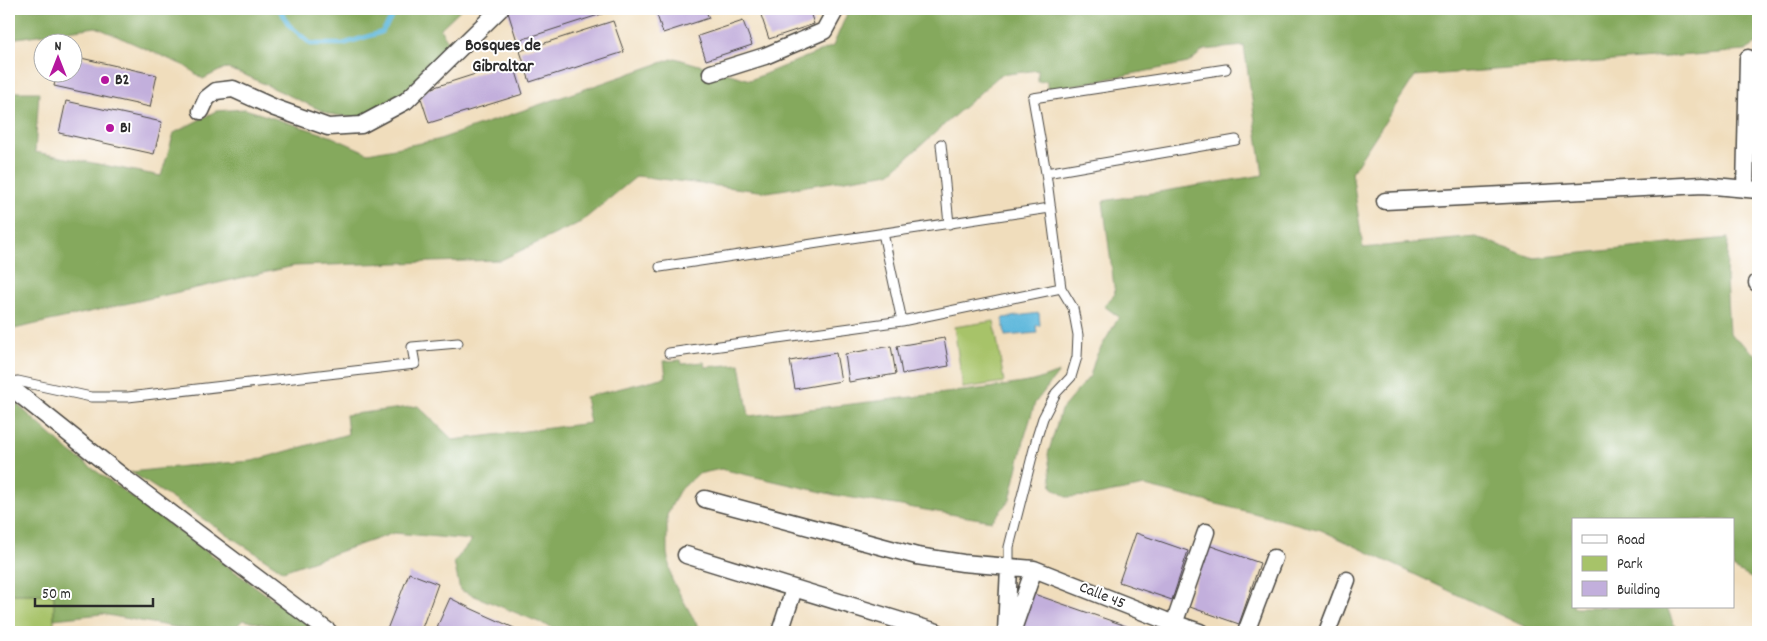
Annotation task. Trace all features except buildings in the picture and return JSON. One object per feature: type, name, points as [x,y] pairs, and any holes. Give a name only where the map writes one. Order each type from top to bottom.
[{"type":"street","points":[[201,110],[207,98],[216,91],[233,89],[275,108],[328,127],[361,125],[383,115],[406,101],[500,9]]},
{"type":"street","points":[[711,73],[765,56],[824,31],[836,9]]},
{"type":"street","points":[[1385,201],[1703,185],[1751,189],[1748,58]]},
{"type":"street","points":[[9,386],[127,480],[328,632]]},
{"type":"street","name":"Calle 45","points":[[705,499],[917,556],[963,563],[1034,569],[1166,625],[1200,632]]},
{"type":"street","points":[[1166,625],[1206,532]]},
{"type":"street","points":[[686,555],[937,632]]},
{"type":"street","points":[[1246,632],[1274,558]]},
{"type":"street","points":[[1006,632],[1009,567]]},
{"type":"street","points":[[1012,632],[1034,569]]},
{"type":"street","points":[[1327,632],[1347,580]]},
{"type":"street","points":[[780,632],[794,589]]},
{"type":"lane","points":[[1009,567],[1009,548],[1043,418],[1056,393],[1071,377],[1077,357],[1078,335],[1073,308],[1061,288],[1046,173],[1033,98],[1226,69]]},
{"type":"lane","points":[[1046,173],[1236,140]]},
{"type":"lane","points":[[940,144],[949,224]]},
{"type":"lane","points":[[660,266],[1050,208]]},
{"type":"lane","points":[[883,233],[902,321]]},
{"type":"lane","points":[[669,353],[902,321],[1061,288]]},
{"type":"lane","points":[[9,382],[18,381],[91,398],[128,397],[415,364],[412,347],[458,343]]},
{"type":"green space","points":[[9,9],[461,9],[440,29],[452,47],[400,95],[360,119],[329,114],[245,75],[225,68],[203,79],[185,66],[96,27],[60,32],[32,32],[32,36],[9,39]]},
{"type":"green space","points":[[849,9],[1758,9],[1758,43],[1745,51],[1415,76],[1352,172],[1363,248],[1476,237],[1534,258],[1728,238],[1726,279],[1729,333],[1758,356],[1758,582],[1734,569],[1734,518],[1572,518],[1572,608],[1667,608],[1677,632],[1536,632],[1321,530],[1145,486],[1092,496],[1066,497],[1052,487],[1048,454],[1061,410],[1090,376],[1096,356],[1119,317],[1104,306],[1115,294],[1103,201],[1263,175],[1244,46],[1204,50],[1188,63],[1060,88],[1047,88],[1047,81],[1038,82],[1038,70],[1000,75],[890,173],[767,192],[637,176],[581,222],[501,260],[294,266],[14,329],[9,333],[9,92],[39,92],[35,152],[161,176],[174,133],[216,111],[245,109],[330,136],[368,153],[437,140],[675,58],[750,80],[833,46]]},
{"type":"green space","points":[[994,321],[1004,382],[963,388],[954,327]]},
{"type":"green space","points":[[681,360],[682,364],[704,362],[705,367],[740,364],[749,416],[997,387],[1034,381],[1059,372],[1035,403],[1010,500],[992,521],[835,495],[721,469],[698,474],[679,491],[667,515],[667,553],[672,580],[701,632],[566,632],[551,627],[460,590],[454,562],[472,540],[394,533],[283,571],[131,472],[252,461],[348,434],[346,415],[418,406],[453,440],[590,423],[585,397],[666,377],[664,361]]},
{"type":"green space","points":[[9,397],[70,452],[318,632],[272,632],[272,626],[243,620],[230,632],[201,632],[102,614],[54,619],[54,594],[9,594]]},
{"type":"green space","points":[[9,594],[54,594],[54,632],[9,632]]},
{"type":"water","points":[[1039,313],[1040,325],[1036,326],[1037,333],[1005,336],[1003,318]]},
{"type":"waterway","points":[[279,9],[289,25],[311,44],[343,44],[382,32],[398,9]]},
{"type":"place","name":"B2","points":[[105,80]]},
{"type":"place","name":"B1","points":[[110,128]]},
{"type":"district","name":"Bosques de Gibraltar","points":[[503,56]]}]
